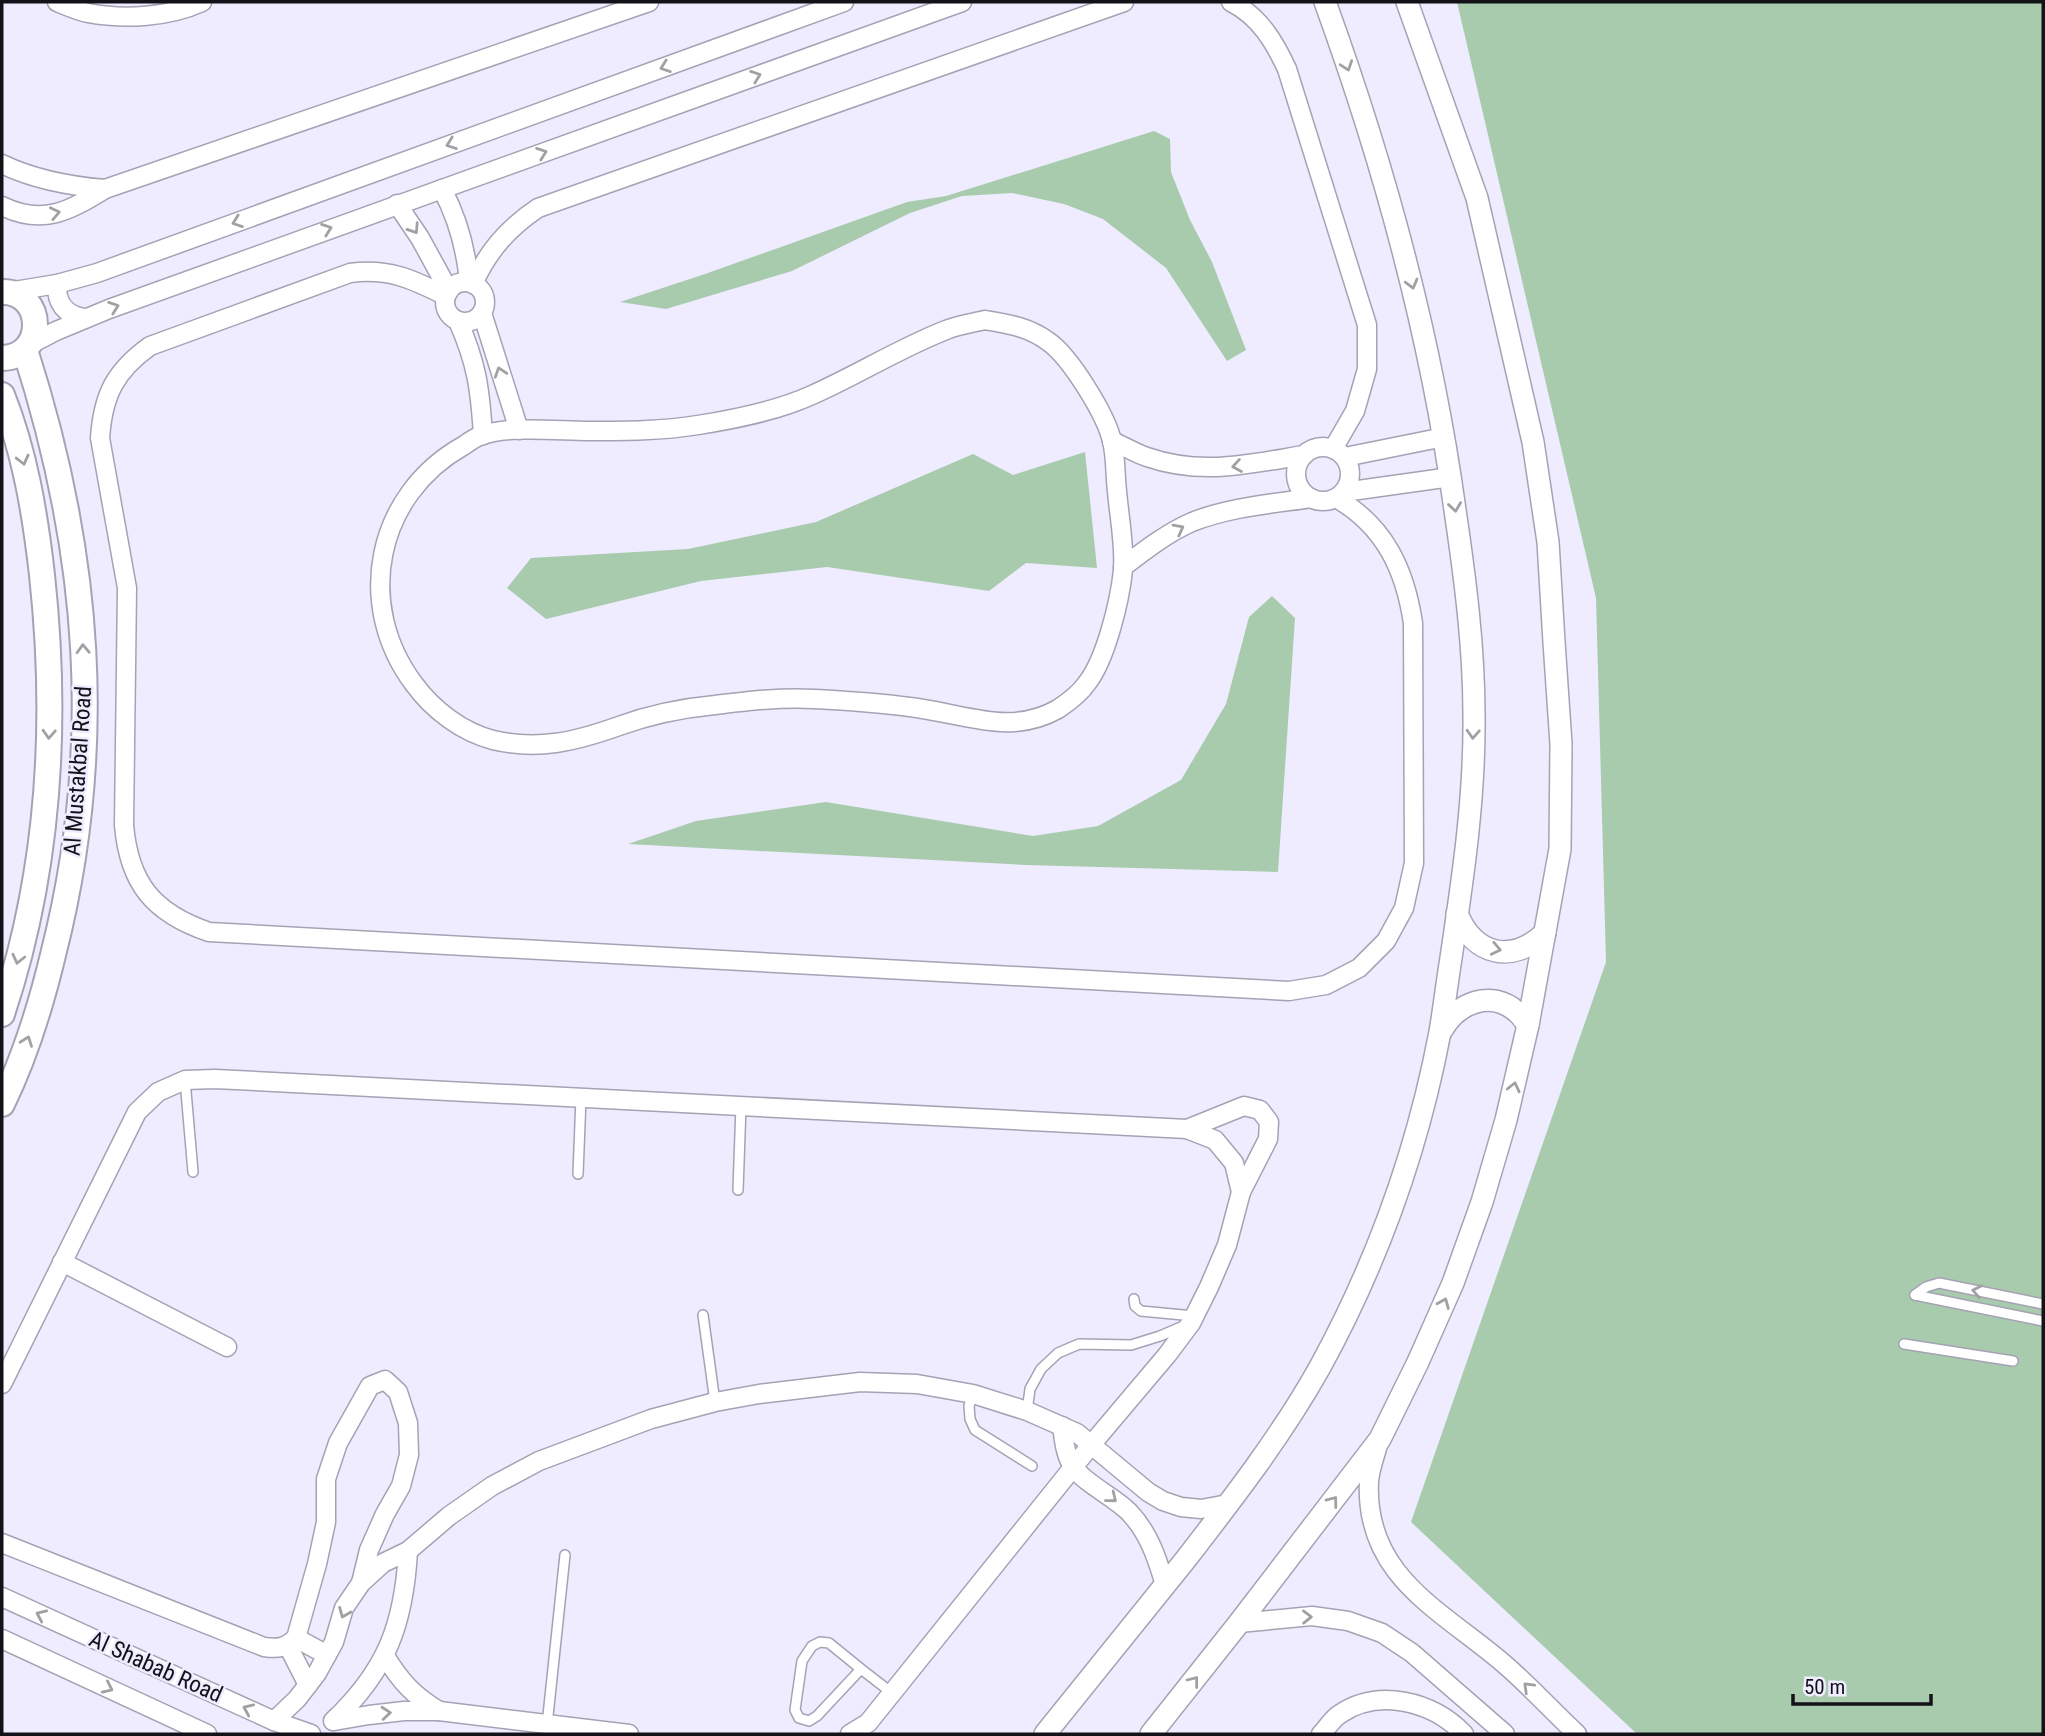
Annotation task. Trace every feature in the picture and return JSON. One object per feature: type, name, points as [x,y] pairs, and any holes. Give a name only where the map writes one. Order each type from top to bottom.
[{"type":"main road","points":[[2,358],[16,355],[27,347],[34,337],[36,327],[31,308],[18,295],[5,292]]},
{"type":"main road","name":"Al Mustakbal Road","points":[[2,1104],[12,1084],[43,996],[66,905],[80,812],[86,719],[83,625],[71,532],[58,466],[27,347]]},
{"type":"main road","points":[[5,403],[11,405],[22,397],[36,397],[42,401]]},
{"type":"main road","name":"Al Mustakbal Road","points":[[2,1014],[32,898],[45,808],[50,717],[48,626],[38,542],[27,476],[5,403]]},
{"type":"street","points":[[58,2],[87,13],[124,9],[156,15],[202,2]]},
{"type":"street","points":[[2,205],[15,212],[35,216],[56,214],[75,207],[105,189],[649,2]]},
{"type":"street","points":[[5,292],[57,284],[97,273],[844,2]]},
{"type":"street","points":[[27,347],[84,318],[962,2]]},
{"type":"street","points":[[471,283],[492,248],[505,233],[538,208],[1124,2]]},
{"type":"street","points":[[1231,2],[1260,24],[1276,45],[1287,69],[1367,325],[1367,369],[1339,453]]},
{"type":"street","points":[[1045,1734],[1165,1585],[1273,1444],[1320,1367],[1360,1285],[1394,1200],[1421,1113],[1440,1034],[1469,829],[1474,716],[1469,603],[1451,477],[1419,308],[1386,183],[1325,2]]},
{"type":"street","points":[[1332,23],[1337,2]]},
{"type":"street","points":[[1152,1734],[1380,1439],[1419,1362],[1453,1283],[1482,1202],[1506,1120],[1528,1024],[1560,849],[1560,744],[1548,542],[1541,492],[1525,405],[1477,198],[1407,2]]},
{"type":"street","points":[[2,164],[44,180],[105,189]]},
{"type":"street","points":[[442,189],[459,224],[471,283]]},
{"type":"street","points":[[397,204],[430,255],[447,294],[447,311],[458,321],[471,321],[482,313]]},
{"type":"street","points":[[447,294],[392,273],[378,271],[351,274],[150,346],[132,359],[118,375],[107,395],[101,416],[100,438],[127,588],[126,849],[134,873],[147,893],[165,911],[185,924],[208,932],[1261,990],[1289,991],[1326,985],[1359,968],[1386,941],[1404,908],[1414,863],[1413,623],[1409,596],[1387,545],[1340,495]]},
{"type":"street","points":[[447,294],[454,285],[461,282],[471,283],[483,293],[485,300],[482,313],[519,430]]},
{"type":"street","points":[[57,284],[58,300],[62,307],[68,313],[84,318]]},
{"type":"street","points":[[985,320],[1021,326],[1053,344],[1084,384],[1112,441],[1123,567],[1105,648],[1088,682],[1060,708],[1025,722],[987,722],[921,708],[809,699],[756,700],[652,716],[565,743],[527,746],[489,739],[454,723],[424,698],[402,669],[387,636],[380,600],[381,564],[390,528],[406,496],[429,469],[483,435],[519,430],[639,431],[696,426],[752,415],[807,397],[949,328],[985,320]]},
{"type":"street","points":[[458,321],[478,377],[483,435]]},
{"type":"street","points":[[1112,441],[1147,457],[1184,466],[1221,468],[1304,455],[1317,447],[1339,453],[1444,437]]},
{"type":"street","points":[[1339,453],[1349,466],[1350,475],[1349,484],[1340,495]]},
{"type":"street","points":[[1304,455],[1296,474],[1298,484],[1311,498]]},
{"type":"street","points":[[1123,567],[1156,542],[1192,522],[1232,509],[1311,498],[1328,501],[1340,495],[1451,477]]},
{"type":"street","points":[[1457,914],[1474,941],[1488,949],[1503,952],[1519,950],[1533,944],[1545,933]]},
{"type":"street","points":[[1440,1034],[1449,1018],[1463,1006],[1481,1001],[1499,1002],[1516,1011],[1528,1024]]},
{"type":"street","points":[[2,1384],[137,1112],[158,1092],[185,1080],[215,1079],[1187,1129],[1215,1140],[1234,1163],[1241,1192]]},
{"type":"street","points":[[850,1734],[868,1723],[1073,1467],[1167,1355],[1192,1319],[1227,1245],[1241,1192],[1268,1139],[1269,1122],[1260,1110],[1244,1107],[1187,1129]]},
{"type":"street","points":[[62,1262],[227,1347]]},
{"type":"street","points":[[308,1685],[292,1642],[317,1564],[326,1522],[326,1479],[338,1443],[370,1386],[385,1380],[398,1392],[402,1403],[408,1423],[409,1455],[401,1486],[369,1550],[361,1583]]},
{"type":"street","points":[[274,1721],[298,1699],[308,1685],[334,1642],[344,1608],[361,1583],[383,1563],[408,1551],[449,1516],[492,1486],[539,1461],[651,1419],[715,1402],[860,1382],[917,1384],[973,1394],[1027,1410],[1077,1433],[1148,1492],[1163,1501],[1181,1507],[1201,1508],[1228,1504]]},
{"type":"street","points":[[1062,1426],[1065,1448],[1073,1467],[1129,1512],[1143,1528],[1165,1585]]},
{"type":"street","points":[[1380,1439],[1369,1480],[1372,1522],[1388,1561],[1415,1594],[1503,1664],[1577,1734]]},
{"type":"street","points":[[2,1543],[264,1647],[278,1649],[292,1642],[327,1655]]},
{"type":"street","points":[[314,1734],[334,1721],[354,1701],[385,1656],[401,1610],[406,1587],[408,1551]]},
{"type":"street","name":"Al Shabab Road","points":[[2,1597],[274,1721],[314,1734]]},
{"type":"street","points":[[1240,1623],[1312,1616],[1348,1621],[1382,1633],[1412,1653],[1505,1734]]},
{"type":"street","name":"Al Shabab Road","points":[[2,1639],[207,1734]]},
{"type":"street","points":[[385,1656],[399,1678],[417,1697],[439,1712]]},
{"type":"street","points":[[1321,1734],[1337,1716],[1361,1703],[1386,1700],[1411,1703],[1434,1712],[1456,1725],[1464,1734]]},
{"type":"street","points":[[334,1721],[380,1714],[439,1712],[629,1734]]},
{"type":"lane","points":[[185,1080],[193,1172]]},
{"type":"lane","points":[[578,1174],[581,1098]]},
{"type":"lane","points":[[738,1189],[741,1106]]},
{"type":"lane","points":[[2043,1304],[1938,1283],[1914,1295],[2043,1321]]},
{"type":"lane","points":[[1133,1298],[1135,1306],[1141,1311],[1192,1319]]},
{"type":"lane","points":[[703,1315],[715,1402]]},
{"type":"lane","points":[[1027,1410],[1030,1389],[1041,1368],[1058,1353],[1079,1344],[1131,1345],[1160,1336],[1192,1319]]},
{"type":"lane","points":[[1904,1345],[2013,1361]]},
{"type":"lane","points":[[973,1394],[969,1406],[970,1419],[975,1430],[1032,1466]]},
{"type":"lane","points":[[547,1725],[565,1555]]},
{"type":"lane","points":[[861,1669],[817,1716],[809,1721],[799,1718],[794,1710],[802,1661],[812,1646],[820,1642],[829,1643],[892,1693]]},
{"type":"green space","points":[[1457,2],[2043,2],[2043,1734],[1637,1734],[1411,1522],[1606,962],[1596,598]]},
{"type":"green space","points":[[1154,131],[1170,139],[1171,172],[1190,220],[1212,262],[1246,350],[1227,361],[1166,268],[1103,219],[1064,204],[1012,193],[962,196],[910,213],[792,271],[666,309],[620,302],[907,202],[946,196]]},
{"type":"green space","points":[[1085,452],[1097,568],[1026,563],[989,591],[827,567],[701,581],[546,619],[507,588],[531,558],[688,549],[816,522],[973,454],[1013,475]]},
{"type":"green space","points":[[1272,596],[1295,618],[1278,872],[1026,865],[628,844],[696,821],[826,802],[1033,836],[1098,826],[1181,780],[1226,704],[1249,617]]}]
